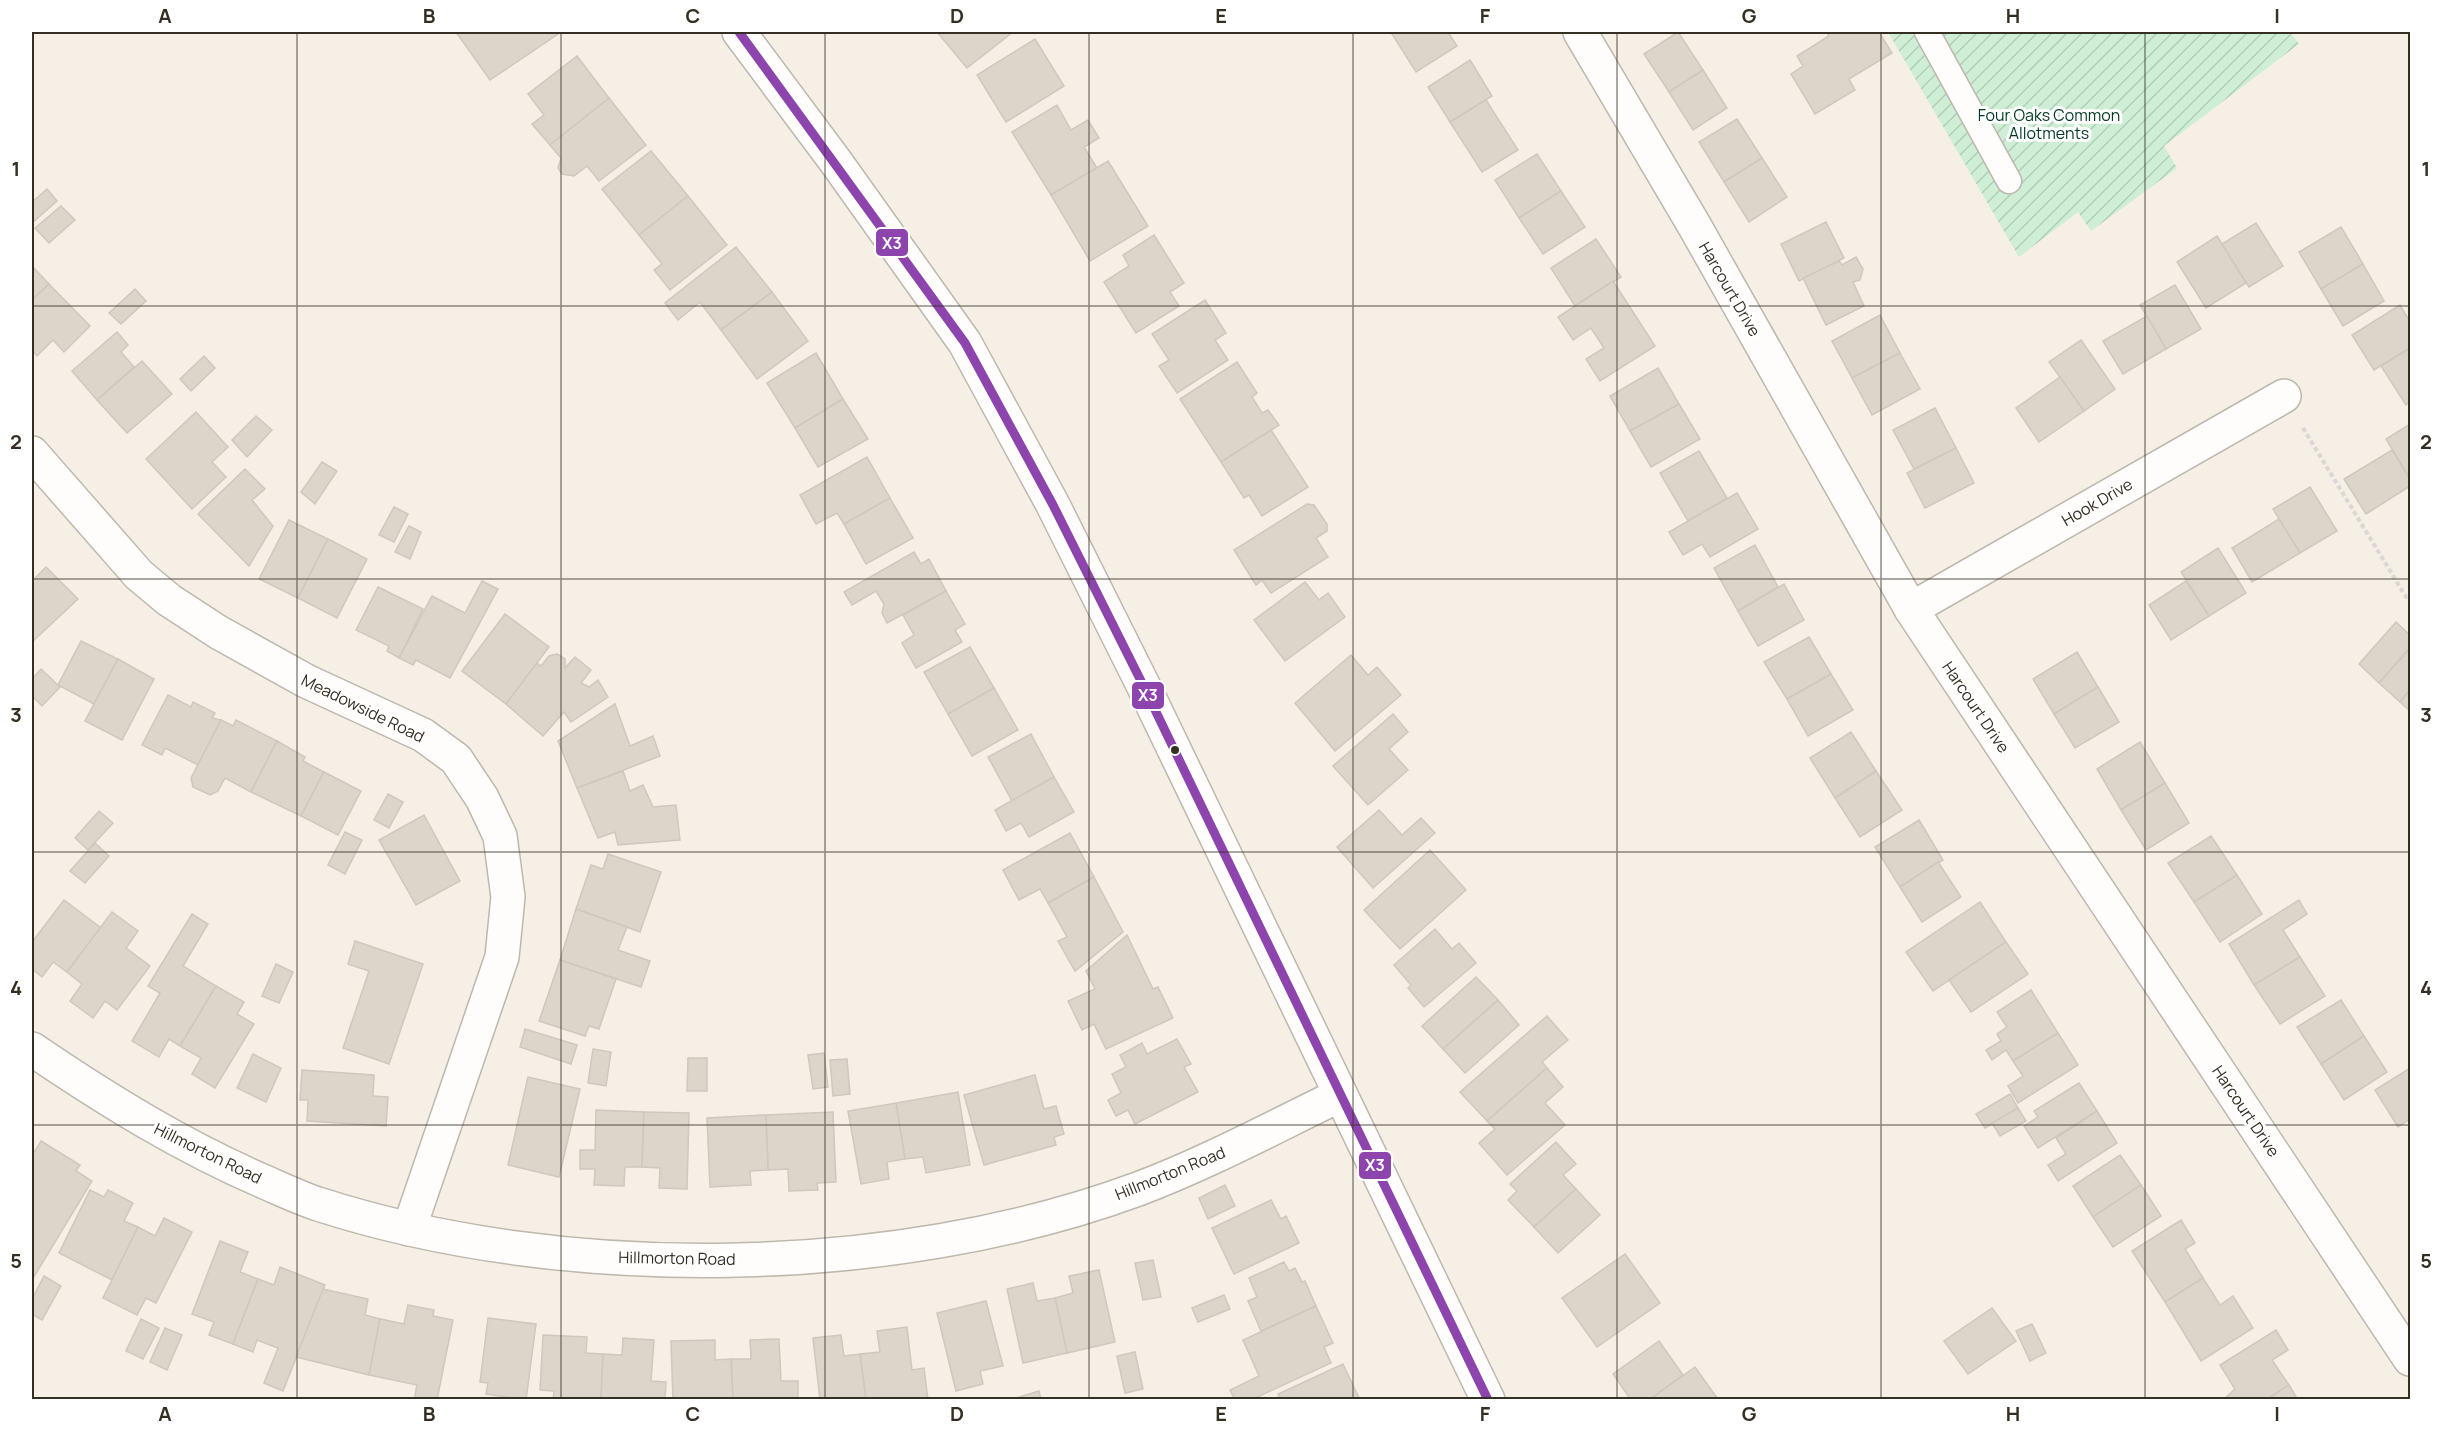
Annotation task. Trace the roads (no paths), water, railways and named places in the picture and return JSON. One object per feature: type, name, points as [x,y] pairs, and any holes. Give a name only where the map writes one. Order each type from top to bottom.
[{"type":"street","points":[[739,32],[836,162],[965,343],[1053,505],[1128,655],[1488,1400]]},
{"type":"street","name":"Harcourt Drive","points":[[1580,32],[1694,225],[1911,609],[2410,1359]]},
{"type":"street","name":"Hook Drive","points":[[1911,609],[2284,396]]},
{"type":"street","name":"Meadowside Road","points":[[32,453],[139,574],[169,600],[218,632],[306,681],[423,735],[456,759],[482,798],[500,836],[507,887],[502,957],[409,1229]]},
{"type":"street","name":"Hillmorton Road","points":[[32,1049],[111,1103],[219,1162],[316,1203],[409,1229],[490,1245],[618,1258],[761,1259],[903,1247],[1019,1224],[1138,1189],[1340,1095]]},
{"type":"lane","points":[[1927,32],[2009,181]]},
{"type":"park label","name":"Four Oaks Common Allotments","points":[[2049,124]]}]
